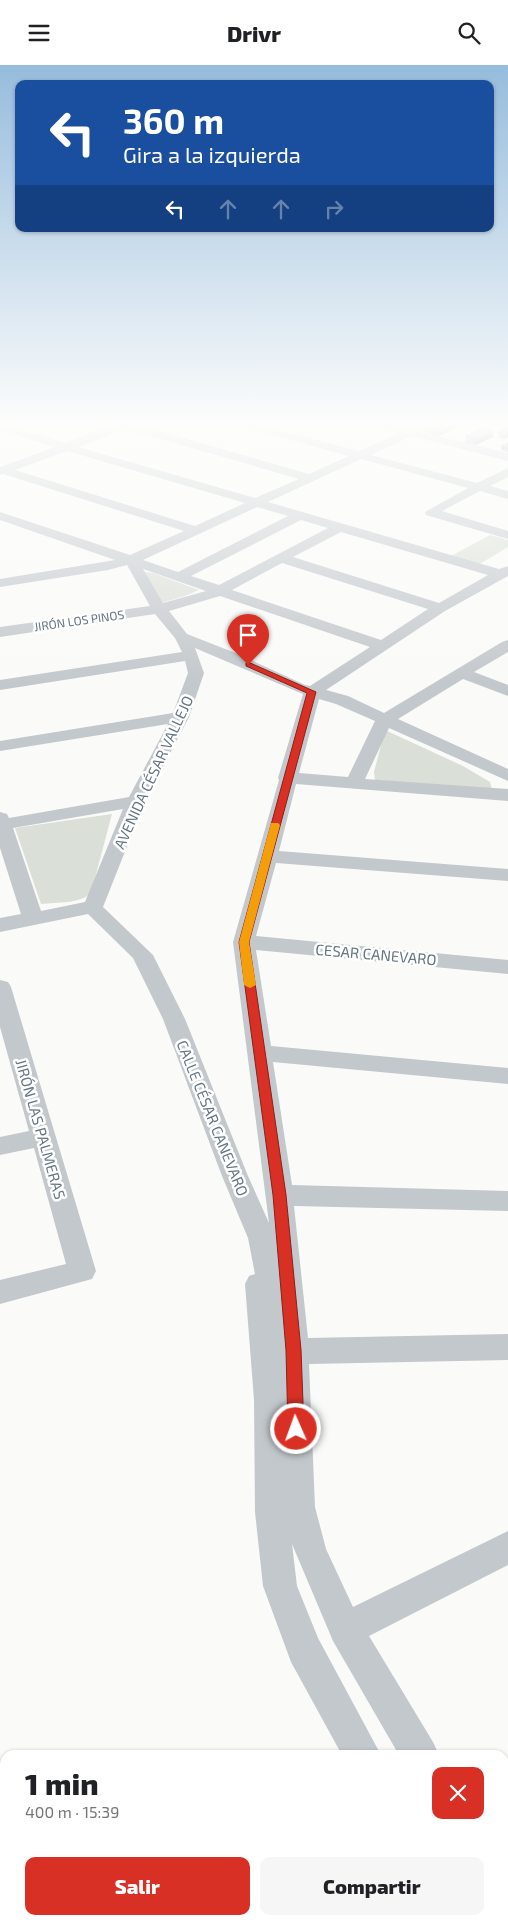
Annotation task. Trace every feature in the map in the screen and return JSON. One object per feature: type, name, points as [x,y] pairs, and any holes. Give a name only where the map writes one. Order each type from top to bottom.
[{"type":"street","points":[[133,511],[196,530]]},
{"type":"street","points":[[0,583],[108,566],[132,560],[239,511]]},
{"type":"street","points":[[283,511],[338,528],[504,572]]},
{"type":"street","points":[[433,511],[431,512],[508,535]]},
{"type":"street","points":[[178,577],[298,515]]},
{"type":"street","points":[[0,516],[380,645]]},
{"type":"street","name":"JIRÓN LOS PINOS","points":[[0,632],[159,609],[219,591],[338,528]]},
{"type":"street","points":[[281,558],[440,607]]},
{"type":"street","name":"AVENIDA CÉSAR VALLEJO","points":[[93,907],[136,801],[180,717],[196,673],[191,655],[182,637],[159,609],[132,560]]},
{"type":"street","points":[[0,570],[26,580]]},
{"type":"street","points":[[417,1750],[345,1629],[310,1551],[299,1507],[294,1350],[280,1195],[244,942],[287,778],[312,692],[380,645],[440,607],[504,572]]},
{"type":"street","points":[[182,637],[312,692],[342,700],[508,776]]},
{"type":"street","points":[[354,783],[384,720],[508,645]]},
{"type":"street","points":[[0,685],[191,655]]},
{"type":"street","points":[[462,673],[508,691]]},
{"type":"street","points":[[0,746],[180,717]]},
{"type":"street","points":[[287,778],[508,795]]},
{"type":"street","points":[[33,919],[1,822],[136,801]]},
{"type":"street","points":[[267,856],[508,875]]},
{"type":"street","points":[[0,925],[93,907]]},
{"type":"street","name":"CALLE CÉSAR CANEVARO","points":[[93,907],[98,914],[142,955],[174,1019],[235,1176],[262,1238],[276,1309],[294,1350]]},
{"type":"street","name":"CESAR CANEVARO","points":[[244,942],[508,967]]},
{"type":"street","name":"JIRÓN LAS PALMERAS","points":[[0,987],[4,1019],[43,1137],[82,1271],[0,1292]]},
{"type":"street","points":[[260,1053],[508,1076]]},
{"type":"street","points":[[0,1146],[43,1137]]},
{"type":"street","points":[[280,1195],[508,1201]]},
{"type":"street","points":[[250,1209],[256,1245],[269,1400],[271,1512],[280,1586],[304,1649],[359,1750]]},
{"type":"street","points":[[294,1350],[323,1353],[508,1347]]},
{"type":"street","points":[[345,1629],[508,1547]]},
{"type":"shaded area","points":[[490,535],[508,540],[508,547],[478,565],[451,556]]},
{"type":"shaded area","points":[[145,572],[153,573],[199,590],[161,603],[143,574]]},
{"type":"shaded area","points":[[385,730],[463,766],[490,782],[492,790],[375,780],[374,772]]},
{"type":"shaded area","points":[[112,814],[91,893],[75,901],[41,904],[15,828]]},
{"type":"slow traffic","points":[[250,985],[244,942],[275,825]]},
{"type":"route","points":[[248,665],[312,692],[287,778],[244,942],[280,1195],[294,1350],[296,1429]]}]
